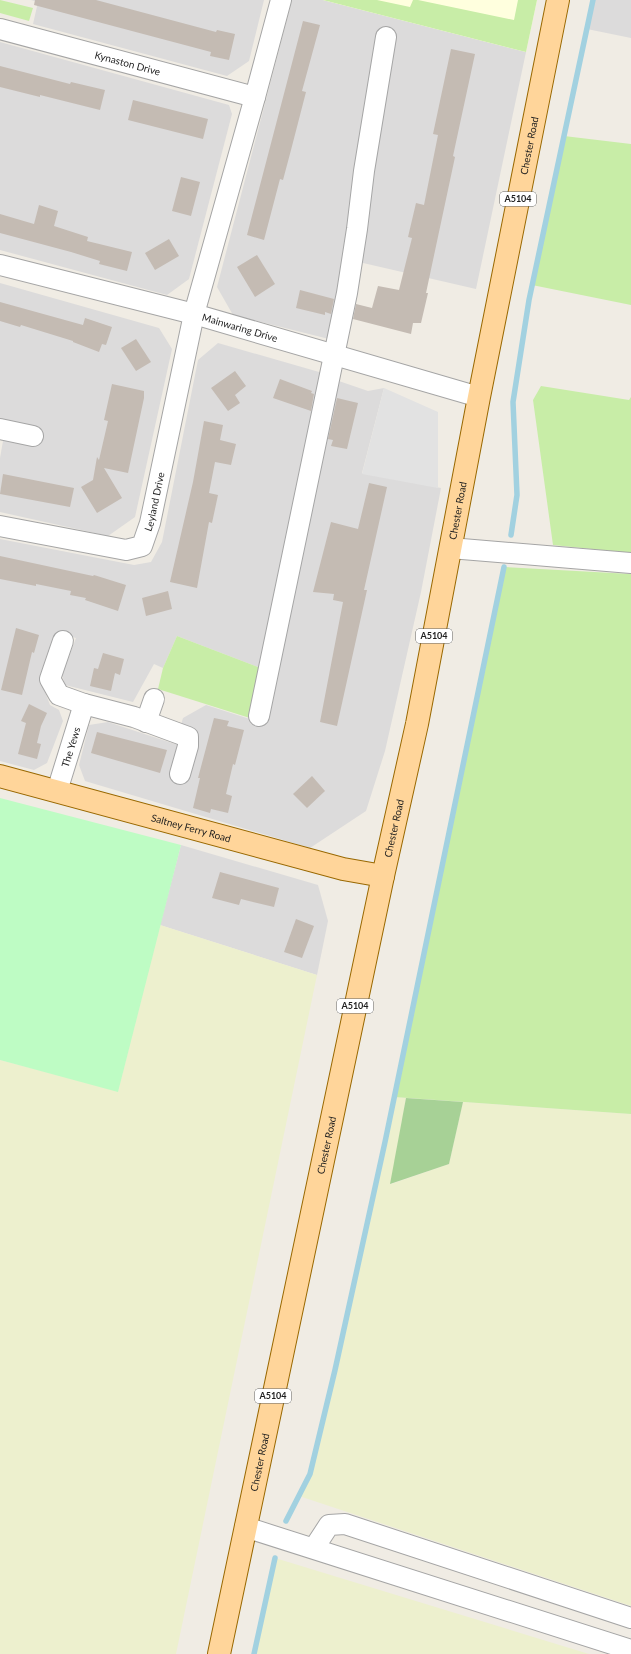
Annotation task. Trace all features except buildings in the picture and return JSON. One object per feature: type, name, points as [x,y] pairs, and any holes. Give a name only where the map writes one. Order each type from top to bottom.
[{"type":"main road","name":"Chester Road","points":[[219,1654],[383,876],[417,724],[479,397],[558,0]]},
{"type":"main road","name":"Saltney Ferry Road","points":[[0,776],[344,869],[383,876]]},
{"type":"street","points":[[194,314],[281,0]]},
{"type":"street","name":"Kynaston Drive","points":[[0,29],[255,97]]},
{"type":"street","points":[[259,716],[335,355],[356,236],[364,171],[386,37]]},
{"type":"street","name":"Mainwaring Drive","points":[[0,265],[194,314],[479,397]]},
{"type":"street","name":"Leyland Drive","points":[[0,526],[126,550],[142,546],[150,524],[194,314]]},
{"type":"street","points":[[0,429],[33,436]]},
{"type":"street","points":[[450,548],[631,563]]},
{"type":"street","points":[[63,641],[50,679],[59,695],[146,722],[188,737],[188,746],[180,774]]},
{"type":"street","points":[[146,722],[154,699]]},
{"type":"street","name":"The Yews","points":[[57,791],[84,704]]},
{"type":"street","points":[[314,1548],[329,1525],[345,1524],[631,1618]]},
{"type":"street","points":[[245,1527],[631,1650]]},
{"type":"shaded area","points":[[31,0],[264,0],[249,61],[227,76],[33,24],[38,2]]},
{"type":"shaded area","points":[[292,0],[323,0],[526,52],[476,289],[350,260],[333,340],[233,315],[217,287]]},
{"type":"shaded area","points":[[323,0],[537,0],[526,52]]},
{"type":"shaded area","points":[[593,0],[631,0],[631,38],[587,29]]},
{"type":"shaded area","points":[[0,42],[229,105],[232,114],[189,279],[167,295],[0,250]]},
{"type":"shaded area","points":[[0,283],[159,328],[172,349],[135,517],[108,536],[0,512],[0,458],[3,441],[0,440]]},
{"type":"shaded area","points":[[218,343],[326,374],[263,669],[177,636],[163,668],[154,664],[133,702],[65,685],[62,675],[76,638],[57,633],[41,681],[50,705],[59,710],[63,721],[47,763],[34,770],[0,761],[0,539],[134,565],[151,562],[162,542],[198,360]]},
{"type":"shaded area","points":[[333,379],[368,391],[384,388],[362,473],[441,488],[421,592],[385,751],[366,811],[310,848],[85,781],[79,765],[89,725],[108,722],[175,744],[183,718],[206,705],[265,724]]},
{"type":"shaded area","points":[[384,388],[438,412],[438,488],[362,474]]},
{"type":"shaded area","points":[[181,845],[318,885],[328,921],[317,975],[160,925]]},
{"type":"shaded area","points":[[160,925],[317,975],[176,1654],[0,1654],[0,1060],[118,1091]]},
{"type":"shaded area","points":[[394,1097],[406,1098],[391,1184],[449,1164],[463,1102],[631,1114],[631,1606],[299,1496],[310,1474]]},
{"type":"shaded area","points":[[275,1558],[589,1654],[254,1654]]},
{"type":"green space","points":[[0,0],[33,8],[29,21],[0,13]]},
{"type":"green space","points":[[323,0],[377,0],[410,7],[413,0],[418,0],[514,20],[518,0],[537,0],[526,52]]},
{"type":"green space","points":[[564,136],[631,144],[631,305],[532,285]]},
{"type":"green space","points":[[541,386],[629,400],[631,397],[631,553],[553,545],[533,400]]},
{"type":"green space","points":[[504,567],[631,574],[631,1114],[394,1097]]},
{"type":"green space","points":[[177,636],[263,669],[253,719],[158,689],[163,668]]},
{"type":"green space","points":[[0,798],[181,845],[118,1092],[0,1060]]},
{"type":"green space","points":[[406,1098],[463,1102],[449,1164],[390,1184]]},
{"type":"waterway","points":[[511,535],[517,495],[513,402],[529,300],[593,0]]},
{"type":"waterway","points":[[286,1521],[310,1474],[335,1370],[385,1142],[504,567]]},
{"type":"waterway","points":[[254,1654],[275,1558]]}]
